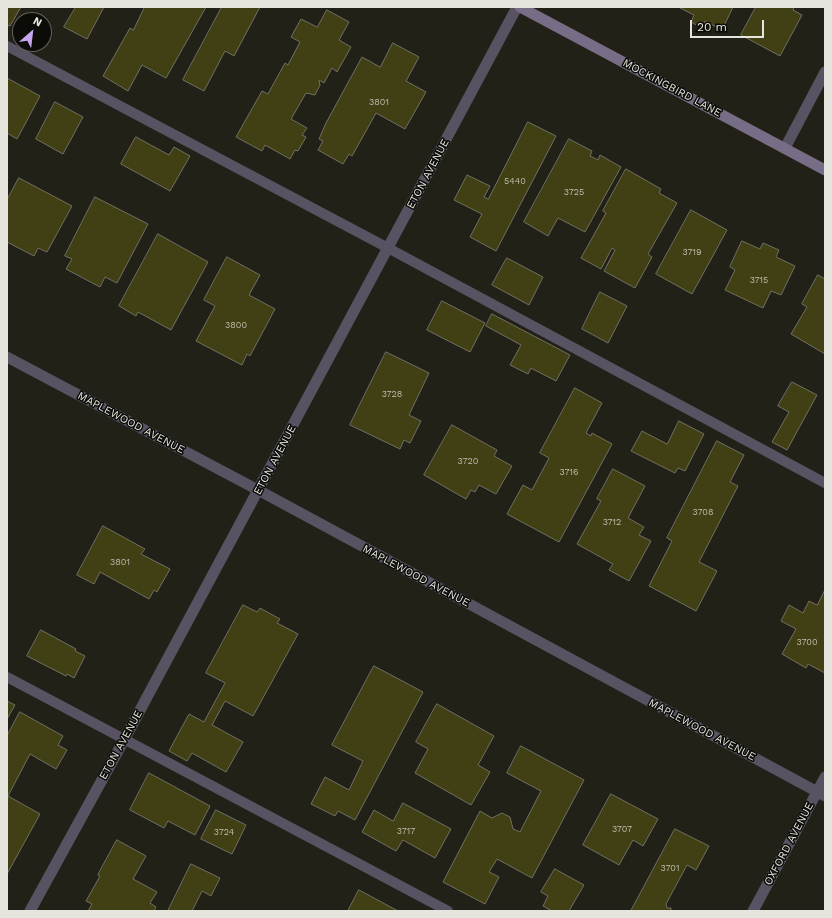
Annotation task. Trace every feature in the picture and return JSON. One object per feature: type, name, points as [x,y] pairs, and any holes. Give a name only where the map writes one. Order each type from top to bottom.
[{"type":"main road","name":"MOCKINGBIRD LANE","points":[[518,7],[825,170]]},
{"type":"street","name":"ETON AVENUE","points":[[30,911],[124,740],[518,7]]},
{"type":"street","points":[[785,148],[825,72]]},
{"type":"street","name":"MAPLEWOOD AVENUE","points":[[7,357],[258,490],[821,794]]},
{"type":"street","name":"OXFORD AVENUE","points":[[754,911],[821,794],[825,777]]},
{"type":"lane","points":[[7,46],[388,248],[825,484]]},
{"type":"lane","points":[[7,677],[448,911]]},
{"type":"building","points":[[7,7],[21,7],[18,12],[12,12],[12,23],[10,26],[7,25]]},
{"type":"building","points":[[76,7],[104,7],[87,39],[64,27]]},
{"type":"building","points":[[145,7],[206,7],[166,78],[142,65],[128,91],[103,76],[130,28],[133,30]]},
{"type":"building","points":[[222,7],[260,7],[234,56],[225,51],[204,91],[183,80]]},
{"type":"building","points":[[733,7],[722,30],[705,21],[702,28],[691,22],[694,15],[680,8]]},
{"type":"building","points":[[756,7],[794,7],[793,10],[802,15],[780,56],[741,35]]},
{"type":"building","points":[[327,10],[349,22],[339,40],[351,47],[337,72],[332,68],[324,83],[319,80],[320,85],[315,95],[306,93],[291,119],[307,128],[302,135],[306,137],[298,151],[295,150],[290,159],[265,145],[262,151],[236,137],[262,91],[268,94],[285,63],[288,65],[300,42],[291,37],[301,19],[317,27]]},
{"type":"building","points":[[393,43],[419,57],[406,81],[426,92],[405,129],[376,113],[352,156],[349,154],[343,164],[318,150],[323,141],[319,139],[326,123],[362,57],[380,67]]},
{"type":"building","points":[[7,78],[40,96],[17,139],[7,133]]},
{"type":"building","points":[[55,102],[83,117],[63,154],[36,139]]},
{"type":"building","points":[[528,122],[556,136],[496,251],[470,237],[482,214],[454,200],[467,175],[490,186],[484,197],[488,199]]},
{"type":"building","points":[[136,137],[169,155],[174,147],[190,156],[170,191],[121,164]]},
{"type":"building","points":[[569,139],[592,151],[590,156],[598,160],[600,155],[621,167],[585,232],[558,218],[548,236],[524,222]]},
{"type":"building","points":[[626,169],[661,189],[659,193],[677,203],[648,254],[652,257],[635,288],[604,271],[615,250],[612,248],[601,269],[581,258],[606,213],[603,211]]},
{"type":"building","points":[[19,178],[72,206],[47,252],[38,248],[34,256],[7,242],[7,200]]},
{"type":"building","points":[[95,197],[148,224],[117,283],[105,277],[100,287],[66,269],[72,259],[65,256]]},
{"type":"building","points":[[691,210],[727,230],[692,294],[656,274]]},
{"type":"building","points":[[158,234],[208,262],[171,330],[138,312],[136,316],[119,306]]},
{"type":"building","points":[[742,241],[760,249],[763,243],[779,250],[776,257],[795,266],[781,295],[771,291],[763,308],[725,290],[735,270],[730,267]]},
{"type":"building","points":[[227,257],[260,275],[249,295],[275,309],[250,356],[247,354],[242,365],[196,341],[215,306],[204,300]]},
{"type":"building","points":[[507,258],[543,277],[529,305],[492,285]]},
{"type":"building","points":[[818,275],[825,279],[825,354],[791,334],[807,307],[802,304]]},
{"type":"building","points":[[600,292],[627,306],[608,343],[582,329]]},
{"type":"building","points":[[442,301],[485,323],[470,352],[427,330]]},
{"type":"building","points":[[492,314],[570,355],[556,381],[531,368],[528,374],[510,365],[521,345],[486,326]]},
{"type":"building","points":[[386,352],[429,373],[409,415],[421,421],[410,443],[404,440],[400,449],[350,425]]},
{"type":"building","points":[[792,382],[817,395],[787,450],[772,442],[789,412],[778,406]]},
{"type":"building","points":[[575,388],[602,403],[586,433],[591,436],[592,433],[612,444],[559,542],[507,514],[523,485],[532,490],[549,458],[540,453]]},
{"type":"building","points":[[679,421],[704,434],[685,471],[678,468],[675,473],[631,451],[642,431],[667,444]]},
{"type":"building","points":[[452,425],[497,450],[494,456],[512,466],[496,494],[479,485],[475,492],[471,490],[466,499],[424,475]]},
{"type":"building","points":[[717,441],[744,455],[730,482],[738,486],[699,562],[717,571],[696,611],[649,586],[672,541],[667,538]]},
{"type":"building","points":[[613,469],[645,486],[628,518],[644,527],[639,535],[651,541],[629,581],[609,570],[613,564],[577,544],[601,501],[597,499]]},
{"type":"building","points":[[103,526],[145,549],[141,554],[170,569],[157,592],[154,590],[149,599],[100,572],[94,584],[77,575]]},
{"type":"building","points":[[825,590],[825,673],[808,664],[806,668],[782,654],[796,629],[781,621],[789,605],[803,613],[809,601],[817,605]]},
{"type":"building","points":[[243,605],[257,612],[260,608],[280,619],[277,623],[298,634],[253,716],[225,701],[212,725],[243,742],[226,772],[192,753],[187,761],[169,751],[189,714],[204,722],[225,683],[206,673]]},
{"type":"building","points":[[41,630],[76,649],[75,651],[85,656],[74,678],[67,674],[66,676],[27,656]]},
{"type":"building","points":[[374,666],[423,692],[355,820],[338,811],[335,816],[311,804],[325,777],[349,790],[363,761],[332,745]]},
{"type":"building","points":[[7,701],[15,705],[7,719]]},
{"type":"building","points":[[437,704],[494,736],[478,765],[490,772],[471,805],[415,773],[428,749],[416,742]]},
{"type":"building","points":[[20,712],[63,736],[58,745],[67,750],[56,769],[30,754],[8,796],[40,814],[7,874],[7,736]]},
{"type":"building","points":[[521,746],[584,780],[532,878],[497,859],[489,872],[499,877],[485,904],[443,882],[480,811],[492,818],[502,813],[510,817],[513,829],[520,832],[541,791],[507,773]]},
{"type":"building","points":[[149,773],[210,806],[195,835],[168,821],[164,828],[130,810]]},
{"type":"building","points":[[611,794],[658,819],[643,846],[633,840],[619,865],[583,845]]},
{"type":"building","points":[[403,803],[451,829],[435,858],[403,840],[396,851],[362,832],[374,810],[393,821]]},
{"type":"building","points":[[216,810],[246,825],[232,854],[201,839]]},
{"type":"building","points":[[675,829],[709,846],[696,870],[687,865],[666,904],[667,908],[671,908],[671,911],[631,911]]},
{"type":"building","points":[[117,840],[146,856],[133,879],[157,892],[150,903],[156,907],[154,911],[88,911],[92,904],[86,901]]},
{"type":"building","points":[[191,864],[220,878],[211,896],[202,891],[192,911],[168,911]]},
{"type":"building","points":[[555,869],[584,885],[569,911],[552,911],[543,906],[548,896],[541,892]]},
{"type":"building","points":[[359,890],[398,911],[348,911]]}]
